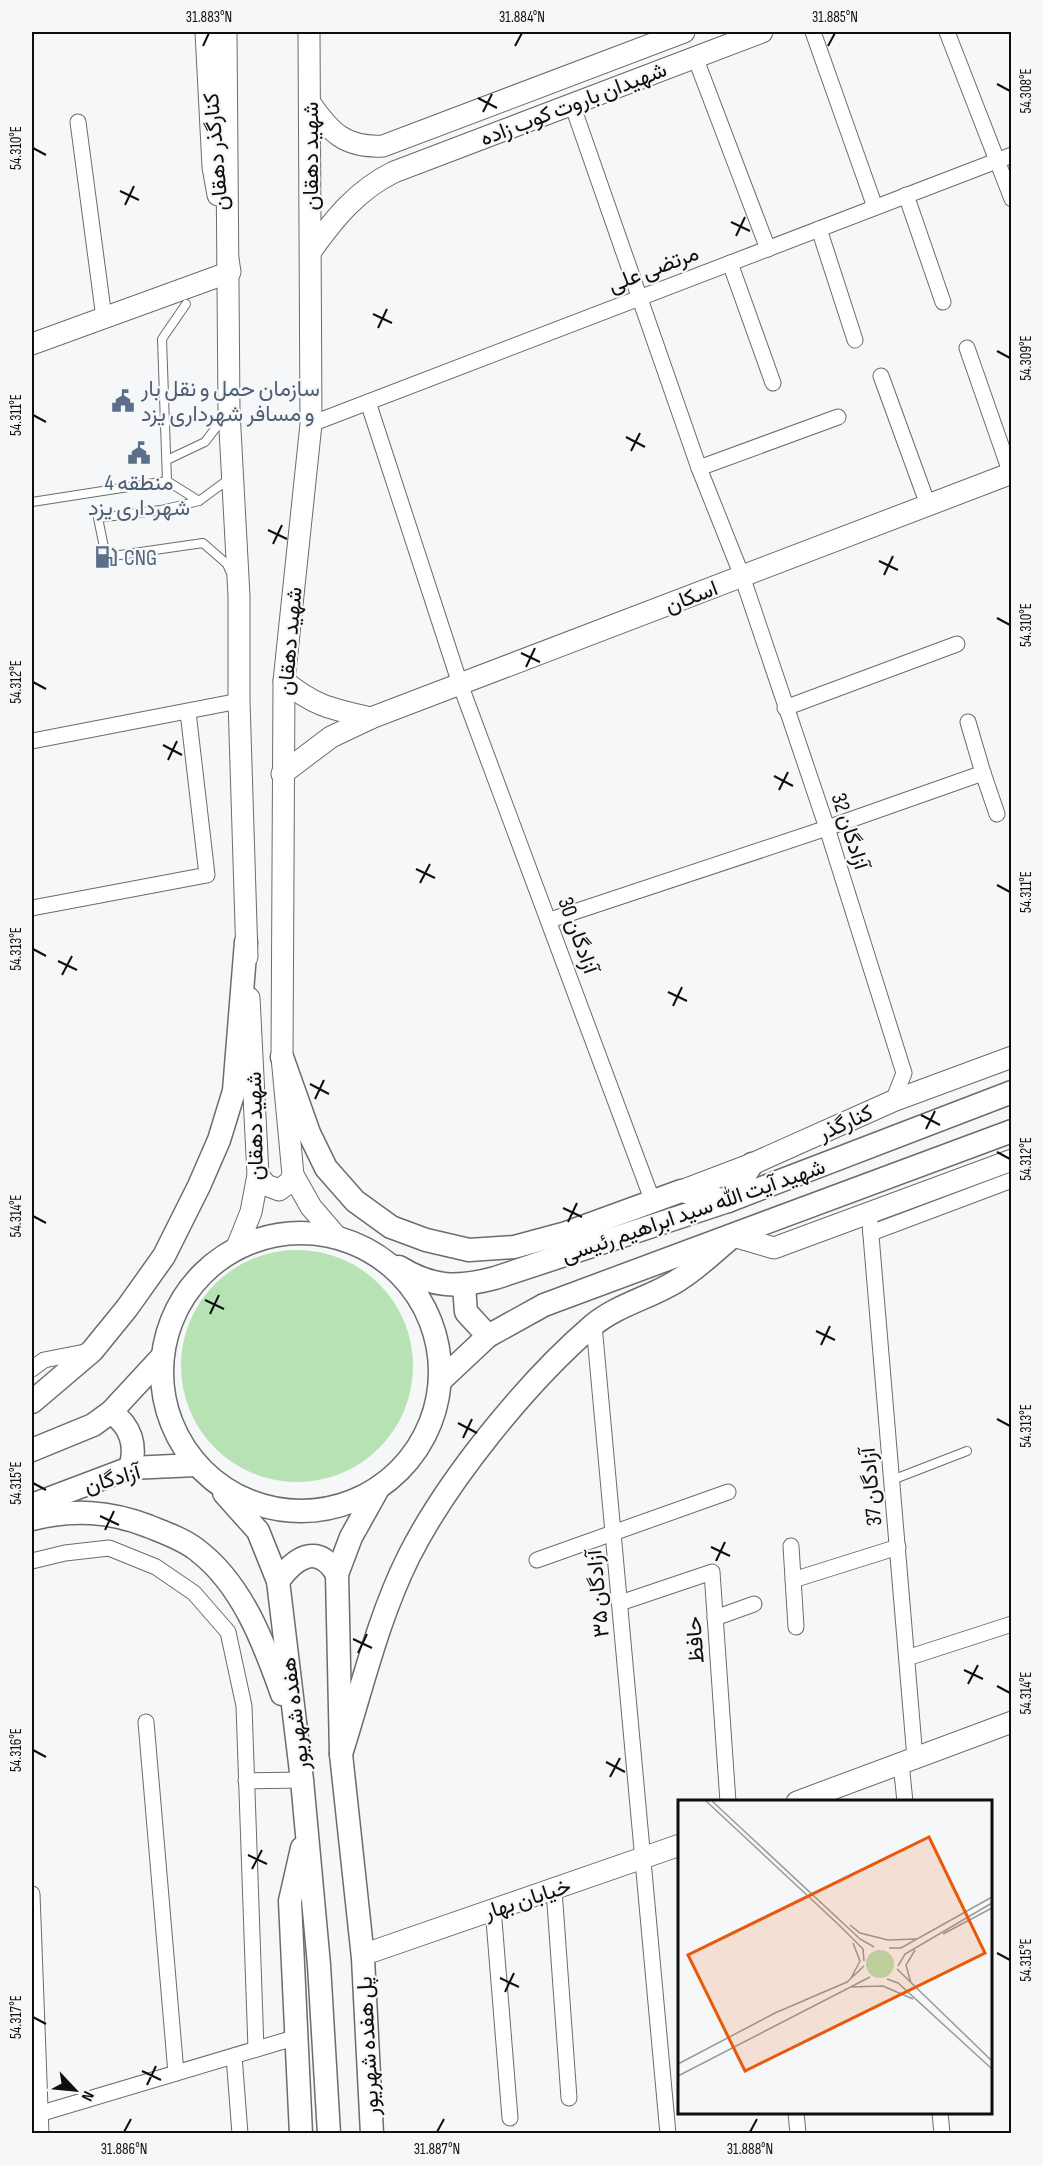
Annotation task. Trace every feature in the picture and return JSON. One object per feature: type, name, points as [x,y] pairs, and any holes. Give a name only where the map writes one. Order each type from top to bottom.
[{"type":"main road","points":[[32,1402],[93,1351],[164,1256],[219,1140],[234,1091],[246,942]]},
{"type":"main road","points":[[282,1057],[309,1133],[326,1168],[355,1201],[391,1227],[426,1240],[469,1250],[514,1247],[566,1233],[681,1191],[728,1201],[752,1164]]},
{"type":"main road","name":"شهید آیت الله سید ابراهیم رئیسی","points":[[374,1252],[419,1279],[464,1286],[728,1201],[1011,1092]]},
{"type":"main road","name":"شهید آیت الله سید ابراهیم رئیسی","points":[[440,1382],[488,1336],[544,1305],[1011,1131]]},
{"type":"main road","points":[[302,1231],[336,1236],[374,1252],[403,1276],[425,1307],[437,1343],[440,1382],[430,1422],[410,1459],[379,1487],[342,1505],[307,1511],[271,1509],[238,1497],[215,1483],[196,1465],[175,1433],[163,1396],[161,1358],[174,1313],[200,1275],[237,1247],[280,1234],[302,1231]]},
{"type":"main road","points":[[341,1754],[384,1618],[409,1558],[438,1504],[540,1377],[594,1324],[639,1298],[680,1279],[733,1236]]},
{"type":"main road","points":[[464,1286],[466,1312],[488,1336]]},
{"type":"main road","points":[[32,1450],[93,1425],[111,1412],[161,1358]]},
{"type":"main road","points":[[111,1412],[123,1422],[131,1436],[134,1452],[130,1468]]},
{"type":"main road","name":"آزادگان","points":[[32,1505],[130,1468],[196,1465]]},
{"type":"main road","name":"هفده شهریور","points":[[215,1483],[258,1531],[279,1581],[302,1780],[319,1965]]},
{"type":"main road","name":"هفده شهریور","points":[[368,1954],[350,1841],[341,1754],[337,1574],[351,1538],[379,1487]]},
{"type":"main road","points":[[32,1519],[80,1513],[111,1513],[177,1538],[197,1550],[220,1572],[262,1638],[296,1732]]},
{"type":"main road","points":[[279,1581],[292,1562],[303,1556],[320,1559],[331,1565],[337,1574]]},
{"type":"main road","points":[[301,2133],[290,1901],[306,1829]]},
{"type":"main road","points":[[368,1954],[383,2133]]},
{"type":"main road","name":"پل هفده شهریور","points":[[368,1954],[372,2133]]},
{"type":"main road","name":"پل هفده شهریور","points":[[319,1965],[329,2133]]},
{"type":"street","name":"کنارگذر دهقان","points":[[206,32],[213,166],[230,272]]},
{"type":"street","name":"شهید دهقان","points":[[226,32],[230,272],[229,411],[239,596],[239,701],[246,942],[258,1175],[251,1212],[237,1247]]},
{"type":"street","name":"شهید دهقان","points":[[309,32],[311,424],[284,681],[282,1057],[293,1175],[311,1207],[336,1236]]},
{"type":"street","name":"شهیدان باروت کوب زاده","points":[[382,146],[684,32]]},
{"type":"street","name":"شهیدان باروت کوب زاده","points":[[311,251],[341,211],[384,177],[762,32]]},
{"type":"street","points":[[813,32],[875,207]]},
{"type":"street","points":[[947,32],[1005,157],[1011,199]]},
{"type":"street","points":[[694,57],[768,249]]},
{"type":"street","points":[[310,103],[329,130],[361,147],[382,146]]},
{"type":"street","name":"آزادگان 32","points":[[572,104],[699,468],[742,576],[827,828],[904,1073],[893,1101]]},
{"type":"street","points":[[78,122],[104,318]]},
{"type":"street","points":[[382,146],[376,154],[374,167],[384,177]]},
{"type":"street","name":"مرتضی علی","points":[[311,424],[1005,157]]},
{"type":"street","points":[[906,195],[943,302]]},
{"type":"street","points":[[819,229],[855,340]]},
{"type":"street","points":[[730,263],[773,382]]},
{"type":"street","points":[[32,344],[230,272]]},
{"type":"street","points":[[967,348],[1011,474]]},
{"type":"street","points":[[881,376],[928,505]]},
{"type":"street","name":"آزادگان 30","points":[[368,402],[460,684],[550,920],[653,1202]]},
{"type":"street","points":[[699,468],[838,417]]},
{"type":"street","name":"اسکان","points":[[282,774],[331,737],[371,718],[1011,474]]},
{"type":"street","points":[[785,708],[957,644]]},
{"type":"street","points":[[284,681],[308,700],[334,710],[371,718]]},
{"type":"street","points":[[32,741],[239,701]]},
{"type":"street","points":[[32,908],[207,875],[188,712]]},
{"type":"street","points":[[968,722],[997,814]]},
{"type":"street","points":[[550,920],[827,828],[983,772]]},
{"type":"street","name":"کنارگذر","points":[[681,1191],[752,1164],[893,1101],[1011,1056]]},
{"type":"street","points":[[733,1236],[774,1248],[1011,1160]]},
{"type":"street","points":[[258,1175],[266,1185],[279,1190],[290,1182],[293,1175]]},
{"type":"street","points":[[871,1233],[1011,1180]]},
{"type":"street","name":"آزادگان 37","points":[[869,1212],[907,1658],[908,1761],[905,1800]]},
{"type":"street","name":"آزادگان ۳۵","points":[[594,1324],[668,2133]]},
{"type":"street","points":[[32,1369],[44,1360],[93,1351]]},
{"type":"street","points":[[537,1560],[728,1492]]},
{"type":"street","points":[[791,1546],[796,1627]]},
{"type":"street","points":[[793,1580],[898,1546]]},
{"type":"street","points":[[32,1561],[65,1553],[109,1548],[156,1567],[194,1593],[228,1632],[244,1706],[256,2049]]},
{"type":"street","name":"حافظ","points":[[620,1603],[711,1572],[728,1800]]},
{"type":"street","points":[[715,1618],[754,1604]]},
{"type":"street","points":[[907,1658],[1011,1624]]},
{"type":"street","points":[[146,1722],[176,2073]]},
{"type":"street","points":[[802,1800],[1011,1722]]},
{"type":"street","points":[[246,1781],[302,1780]]},
{"type":"street","name":"خیابان بهار","points":[[368,1954],[494,1908],[554,1890],[678,1846]]},
{"type":"street","points":[[554,1890],[569,2098]]},
{"type":"street","points":[[32,1894],[36,2115],[41,2133]]},
{"type":"street","points":[[494,1908],[510,2118]]},
{"type":"street","points":[[36,2115],[297,2037]]},
{"type":"street","points":[[234,2056],[240,2133]]},
{"type":"street","points":[[796,2114],[798,2133]]},
{"type":"street","points":[[940,2114],[942,2133]]},
{"type":"lane","points":[[167,481],[162,339],[186,303]]},
{"type":"lane","points":[[167,460],[205,442],[229,411]]},
{"type":"lane","points":[[231,478],[199,501],[161,510],[98,518],[106,557],[203,543],[227,564],[239,596]]},
{"type":"lane","points":[[32,502],[167,481],[199,501]]},
{"type":"lane","points":[[892,1480],[967,1451]]},
{"type":"green space","points":[[297,1250],[320,1252],[341,1259],[352,1264],[379,1284],[399,1311],[404,1322],[411,1343],[413,1366],[411,1389],[404,1410],[399,1421],[379,1448],[352,1468],[341,1473],[320,1480],[297,1482],[274,1480],[253,1473],[242,1468],[215,1448],[195,1421],[190,1410],[183,1389],[181,1366],[183,1343],[190,1322],[195,1311],[215,1284],[242,1264],[253,1259],[274,1252]]},
{"type":"place","name":"سازمان حمل و نقل بار و مسافر شهرداری یزد","points":[[123,401]]},
{"type":"place","name":"منطقه 4 شهرداری یزد","points":[[139,453]]},
{"type":"place","name":"CNG","points":[[106,557]]}]
